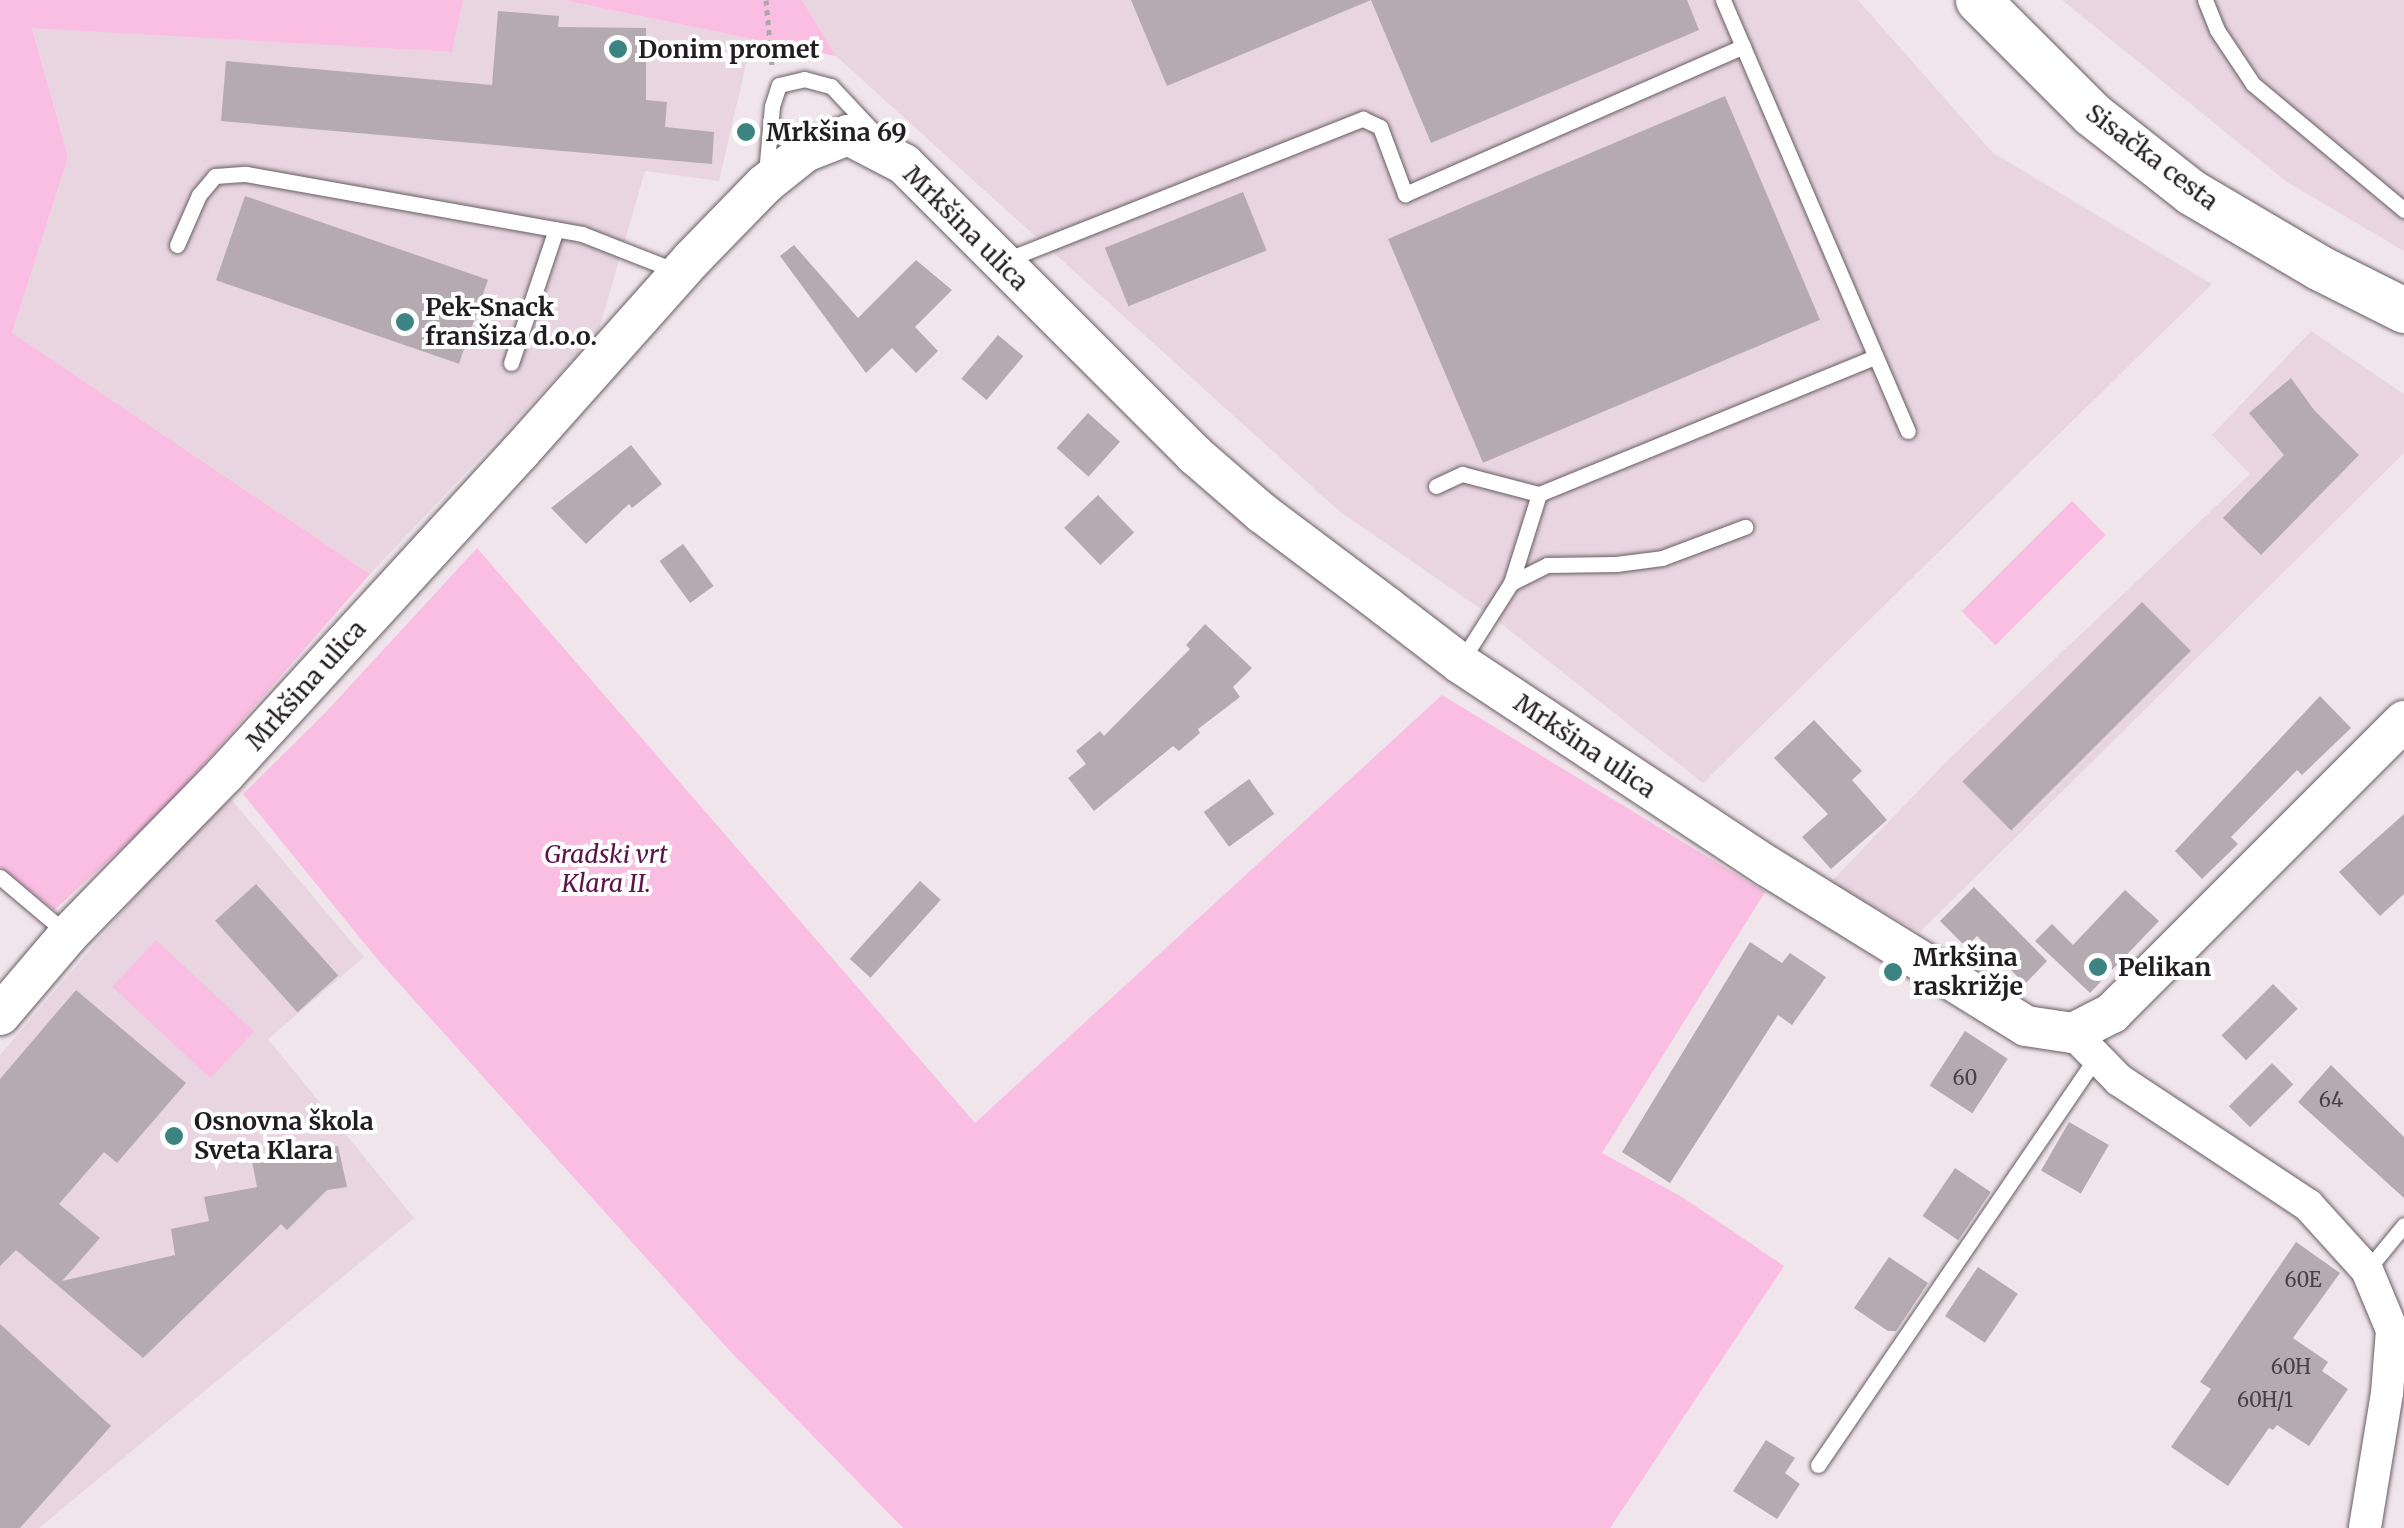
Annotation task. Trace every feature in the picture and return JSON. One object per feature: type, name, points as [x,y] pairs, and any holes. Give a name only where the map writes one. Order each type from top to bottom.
[{"type":"main road","name":"Sisačka cesta","points":[[1978,0],[2092,114],[2191,192],[2320,268],[2404,310]]},
{"type":"street","name":"Mrkšina ulica","points":[[0,1015],[68,935],[224,774],[680,272],[765,184],[805,152],[848,135],[904,164],[1090,353],[1262,513],[1460,663],[1990,1008],[2026,1026],[2084,1046],[2118,1080],[2308,1205],[2367,1270],[2392,1330],[2388,1392],[2365,1528]]},
{"type":"street","points":[[2084,1046],[2112,1013],[2404,721]]},
{"type":"lane","points":[[1723,0],[1908,431]]},
{"type":"lane","points":[[2206,0],[2217,30],[2252,84],[2404,210]]},
{"type":"lane","points":[[1002,262],[1363,119],[1380,127],[1405,194],[1743,46]]},
{"type":"lane","points":[[765,184],[772,106],[778,85],[804,80],[831,86],[904,164]]},
{"type":"lane","points":[[177,245],[199,195],[215,176],[246,174],[582,234],[680,272]]},
{"type":"lane","points":[[511,363],[556,229]]},
{"type":"lane","points":[[1436,486],[1462,474],[1539,494],[1874,357]]},
{"type":"lane","points":[[1460,663],[1512,582],[1539,494]]},
{"type":"lane","points":[[1512,582],[1548,564],[1616,564],[1662,558],[1745,527]]},
{"type":"lane","points":[[0,878],[68,935]]},
{"type":"lane","points":[[1818,1465],[2084,1046]]},
{"type":"lane","points":[[2367,1270],[2404,1225]]},
{"type":"path","points":[[766,0],[770,57],[778,85]]},
{"type":"shaded area","points":[[463,0],[563,0],[752,39],[719,181],[645,171],[598,333],[370,574],[12,333],[68,157],[32,27],[451,52]]},
{"type":"shaded area","points":[[802,0],[1858,0],[1992,152],[2212,284],[1703,783],[1494,618],[1339,511],[836,56]]},
{"type":"shaded area","points":[[2062,0],[2404,0],[2404,251],[2287,182]]},
{"type":"shaded area","points":[[2311,331],[2404,394],[2404,453],[1920,932],[1830,883],[1947,761],[2250,474],[2212,435]]},
{"type":"shaded area","name":"Osnovna škola Sveta Klara","points":[[231,799],[364,957],[268,1039],[414,1218],[39,1528],[0,1528],[0,1055],[179,846]]},
{"type":"green space","points":[[0,0],[463,0],[452,52],[32,28],[68,157],[12,333],[370,574],[163,811],[54,910],[0,867]]},
{"type":"green space","points":[[563,0],[802,0],[836,56],[752,39]]},
{"type":"green space","points":[[2072,501],[2106,535],[1996,645],[1962,611]]},
{"type":"green space","name":"Gradski vrt Klara II.","points":[[477,548],[975,1123],[1442,695],[1765,892],[1602,1153],[1682,1197],[1784,1266],[1610,1528],[903,1528],[729,1350],[378,960],[243,794],[325,713]]},
{"type":"green space","points":[[156,940],[254,1031],[210,1078],[112,987]]},
{"type":"building","points":[[1131,0],[1371,0],[1167,86]]},
{"type":"building","points":[[1371,0],[1687,0],[1699,30],[1431,143]]},
{"type":"building","points":[[498,11],[559,16],[558,27],[646,28],[646,100],[667,102],[665,127],[714,132],[712,164],[221,121],[226,61],[492,85]]},
{"type":"building","points":[[1725,96],[1820,320],[1483,463],[1388,239]]},
{"type":"building","points":[[1243,192],[1267,250],[1128,306],[1105,248]]},
{"type":"building","name":"Pek-Snack franšiza d.o.o.","points":[[245,196],[488,280],[459,364],[216,280]]},
{"type":"building","points":[[794,245],[858,318],[916,260],[952,290],[915,327],[938,351],[916,373],[892,348],[866,373],[780,256]]},
{"type":"building","points":[[998,335],[1023,356],[987,400],[961,379]]},
{"type":"building","points":[[2291,378],[2314,410],[2359,455],[2261,555],[2223,518],[2284,455],[2249,413]]},
{"type":"building","points":[[1088,413],[1120,442],[1089,477],[1057,448]]},
{"type":"building","points":[[631,445],[662,484],[632,508],[629,504],[586,544],[551,508]]},
{"type":"building","points":[[1098,495],[1134,532],[1100,565],[1064,528]]},
{"type":"building","points":[[683,544],[714,586],[690,603],[660,561]]},
{"type":"building","points":[[2142,602],[2191,651],[2011,830],[1962,782]]},
{"type":"building","points":[[1205,624],[1252,668],[1233,687],[1240,697],[1198,729],[1200,733],[1179,751],[1173,746],[1094,811],[1068,778],[1086,764],[1076,751],[1100,731],[1104,736],[1190,649],[1186,645]]},
{"type":"building","points":[[2320,696],[2351,728],[2302,775],[2297,770],[2231,837],[2238,844],[2202,879],[2175,851]]},
{"type":"building","points":[[1814,720],[1862,771],[1852,780],[1887,820],[1831,869],[1802,837],[1828,814],[1774,758]]},
{"type":"building","points":[[1249,779],[1274,814],[1229,847],[1204,812]]},
{"type":"building","points":[[2404,814],[2404,894],[2380,916],[2339,872]]},
{"type":"building","points":[[920,881],[941,900],[871,978],[850,959]]},
{"type":"building","points":[[256,884],[338,975],[297,1012],[215,921]]},
{"type":"building","points":[[1974,887],[2047,961],[2025,984],[1977,936],[1966,947],[1940,921]]},
{"type":"building","points":[[2125,890],[2159,921],[2090,993],[2035,941],[2052,924],[2073,945]]},
{"type":"building","points":[[1750,942],[1782,963],[1790,953],[1826,977],[1792,1025],[1778,1015],[1670,1183],[1622,1152]]},
{"type":"building","points":[[2273,984],[2298,1009],[2246,1060],[2221,1036]]},
{"type":"building","points":[[76,990],[186,1083],[117,1163],[104,1152],[59,1204],[100,1238],[62,1281],[175,1255],[171,1229],[209,1221],[204,1197],[257,1187],[252,1161],[338,1146],[347,1187],[327,1190],[287,1230],[281,1224],[143,1358],[16,1250],[0,1266],[0,1079]]},
{"type":"building","points":[[1965,1031],[2008,1059],[1972,1113],[1930,1086]]},
{"type":"building","points":[[2272,1063],[2293,1084],[2250,1127],[2229,1106]]},
{"type":"building","points":[[2331,1065],[2404,1137],[2404,1198],[2298,1102]]},
{"type":"building","points":[[2069,1122],[2109,1145],[2081,1193],[2041,1170]]},
{"type":"building","points":[[1955,1168],[1991,1192],[1958,1240],[1923,1216]]},
{"type":"building","points":[[2296,1242],[2340,1273],[2293,1338],[2328,1362],[2322,1371],[2348,1389],[2309,1446],[2277,1425],[2273,1430],[2269,1428],[2228,1486],[2171,1447],[2211,1389],[2200,1382]]},
{"type":"building","points":[[1889,1257],[1928,1283],[1896,1331],[1888,1331],[1854,1308]]},
{"type":"building","points":[[1978,1267],[2018,1294],[1985,1343],[1945,1316]]},
{"type":"building","points":[[0,1324],[111,1426],[20,1528],[0,1528]]},
{"type":"building","points":[[1766,1440],[1795,1458],[1785,1473],[1800,1484],[1777,1519],[1733,1491]]},
{"type":"place","name":"Donim promet","points":[[618,49]]},
{"type":"place","name":"Mrkšina 69","points":[[746,132]]},
{"type":"place","name":"Pek-Snack franšiza d.o.o.","points":[[405,322]]},
{"type":"place","name":"Pelikan","points":[[2098,967]]},
{"type":"place","name":"Mrkšina raskrižje","points":[[1893,972]]},
{"type":"place","name":"Osnovna škola Sveta Klara","points":[[174,1136]]}]
